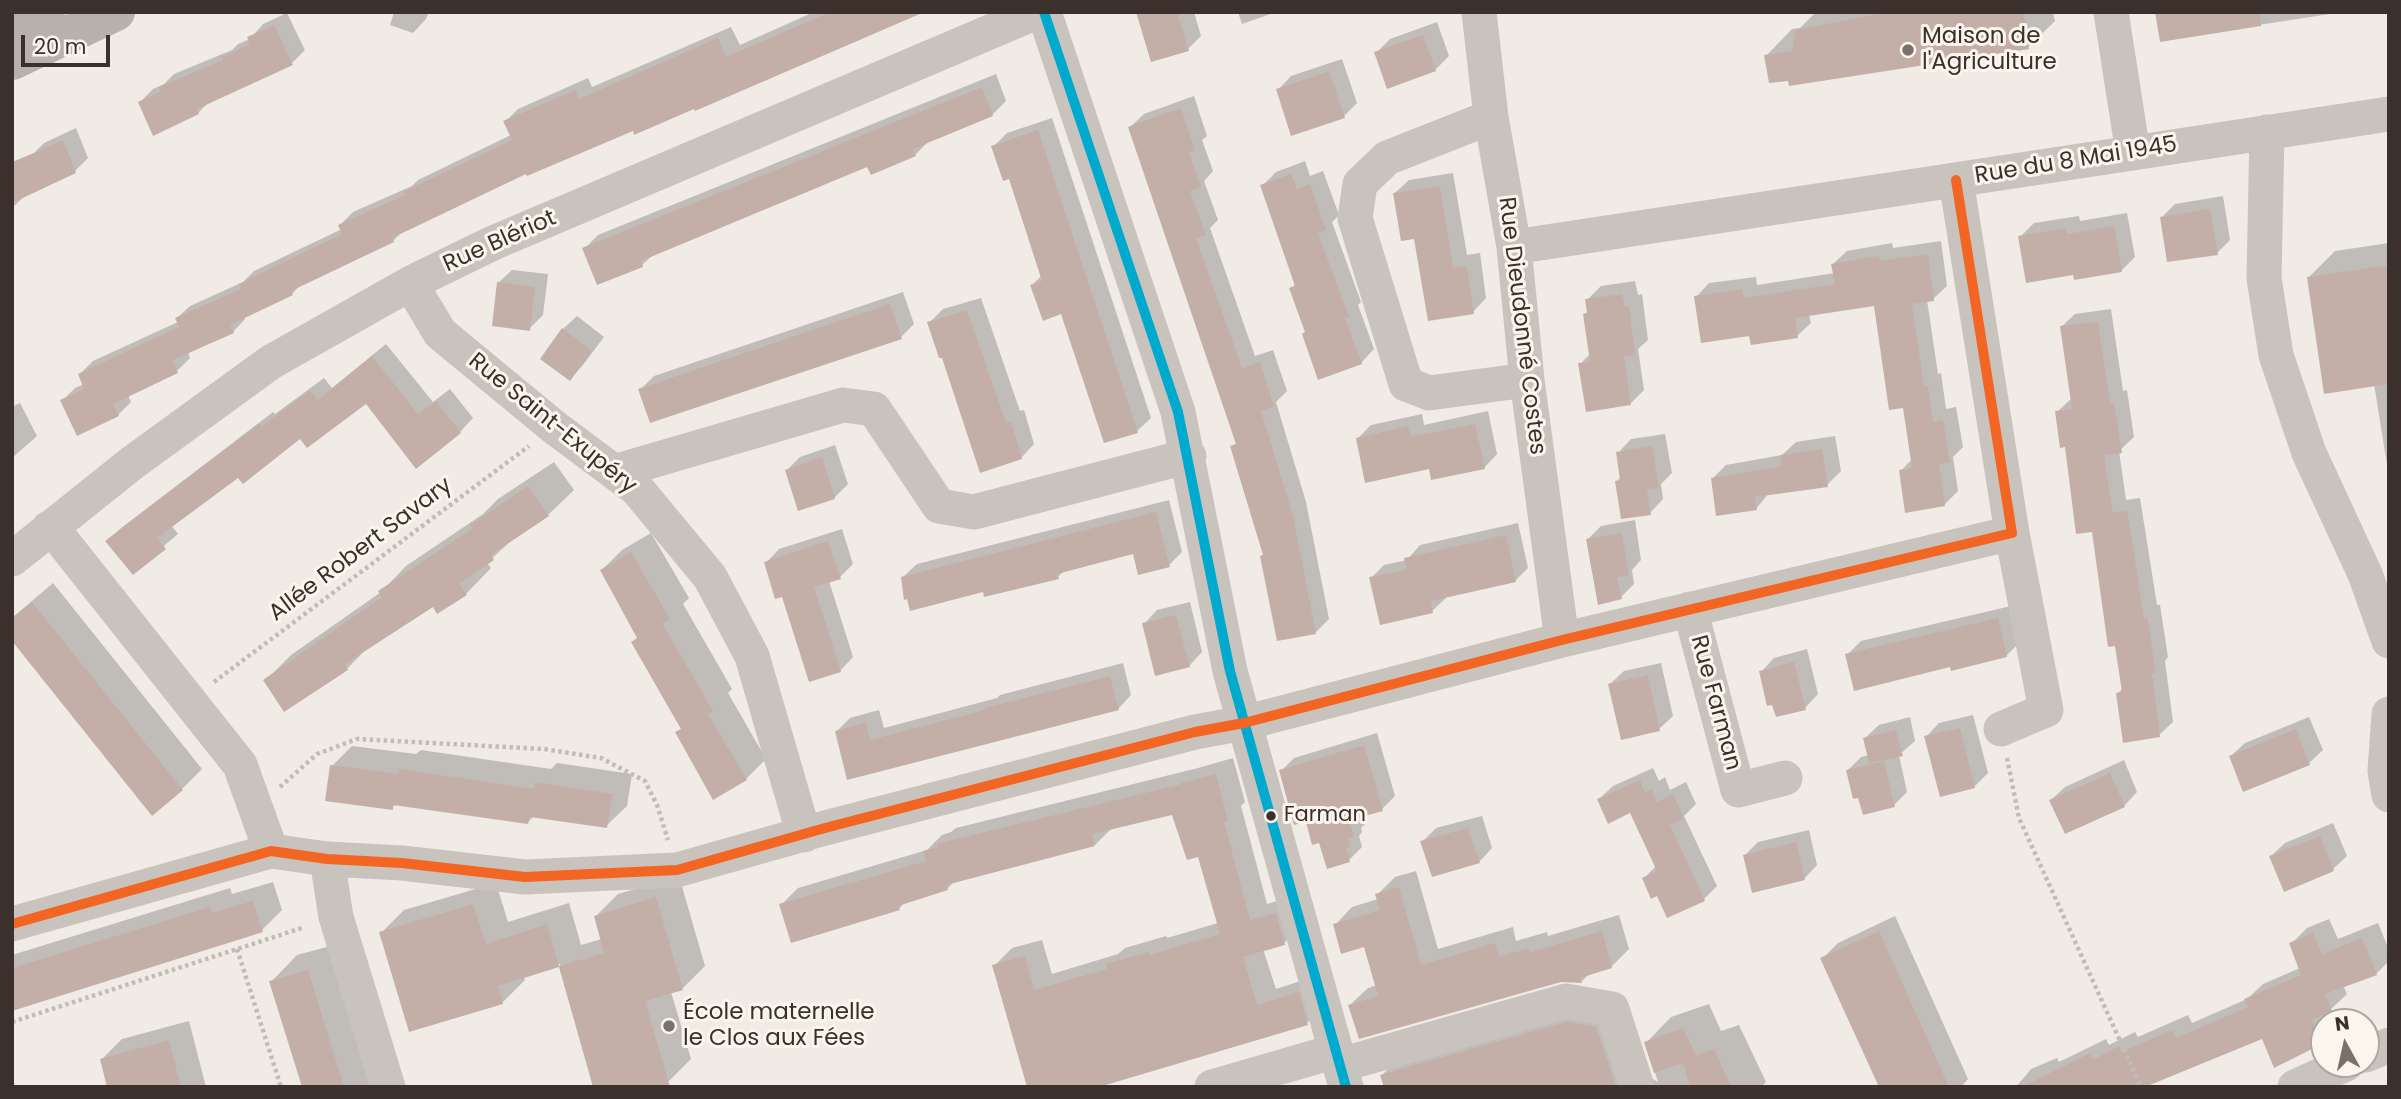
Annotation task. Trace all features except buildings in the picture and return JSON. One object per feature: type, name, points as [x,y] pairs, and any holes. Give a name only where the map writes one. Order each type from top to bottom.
[{"type":"main road","points":[[12,28],[46,12]]},
{"type":"main road","points":[[12,61],[116,12]]},
{"type":"street","name":"Rue Blériot","points":[[12,559],[132,463],[271,362],[413,282],[493,243],[1037,12]]},
{"type":"street","points":[[1044,12],[1178,412],[1189,456],[1230,671],[1341,1068]]},
{"type":"street","name":"Rue Dieudonné Costes","points":[[1479,12],[1491,117],[1514,247],[1527,380],[1562,639]]},
{"type":"street","points":[[2111,12],[2133,153]]},
{"type":"street","name":"Rue du 8 Mai 1945","points":[[1514,247],[2389,114]]},
{"type":"street","points":[[1491,117],[1387,158],[1360,184],[1355,218],[1406,384],[1429,393],[1527,380]]},
{"type":"street","points":[[2267,132],[2263,278],[2276,355],[2309,453],[2365,574],[2389,641]]},
{"type":"street","points":[[1956,180],[2012,533],[2046,710],[2001,729]]},
{"type":"street","name":"Rue Saint-Exupéry","points":[[413,282],[415,291],[440,333],[554,427],[637,489],[710,577],[752,656],[804,835]]},
{"type":"street","points":[[614,472],[842,405],[874,409],[939,506],[974,512],[1189,456]]},
{"type":"street","points":[[12,924],[271,851],[240,765],[59,537],[49,528]]},
{"type":"street","name":"Rue Farman","points":[[271,851],[327,859],[402,863],[525,877],[677,870],[825,828],[1195,732],[1244,723],[1562,639],[2012,533]]},
{"type":"street","name":"Rue Farman","points":[[1690,609],[1738,790],[1785,778]]},
{"type":"street","points":[[2389,714],[2385,771],[2389,796]]},
{"type":"street","points":[[327,859],[336,917],[388,1087]]},
{"type":"street","points":[[1212,1087],[1341,1068],[1566,1002],[1612,1009],[1637,1087]]},
{"type":"street","points":[[2295,1087],[2315,1078]]},
{"type":"path","name":"Allée Robert Savary","points":[[188,701],[554,427]]},
{"type":"path","points":[[2001,729],[2019,818],[2141,1087]]},
{"type":"path","points":[[256,808],[317,754],[357,739],[544,749],[601,758],[645,781],[657,805],[677,870]]},
{"type":"path","points":[[12,1021],[336,917]]},
{"type":"path","points":[[237,949],[281,1087]]},
{"type":"transit line","points":[[1044,12],[1178,412],[1230,671],[1346,1087]]},
{"type":"transit line","points":[[12,924],[271,851],[327,859],[402,863],[525,877],[677,870],[825,828],[1195,732],[1244,723],[1562,640],[2012,533],[1956,180]]},
{"type":"place","name":"Maison de l'Agriculture","points":[[1908,50]]},
{"type":"place","name":"Farman","points":[[1271,816]]},
{"type":"place","name":"École maternelle le Clos aux Fées","points":[[669,1026]]}]
